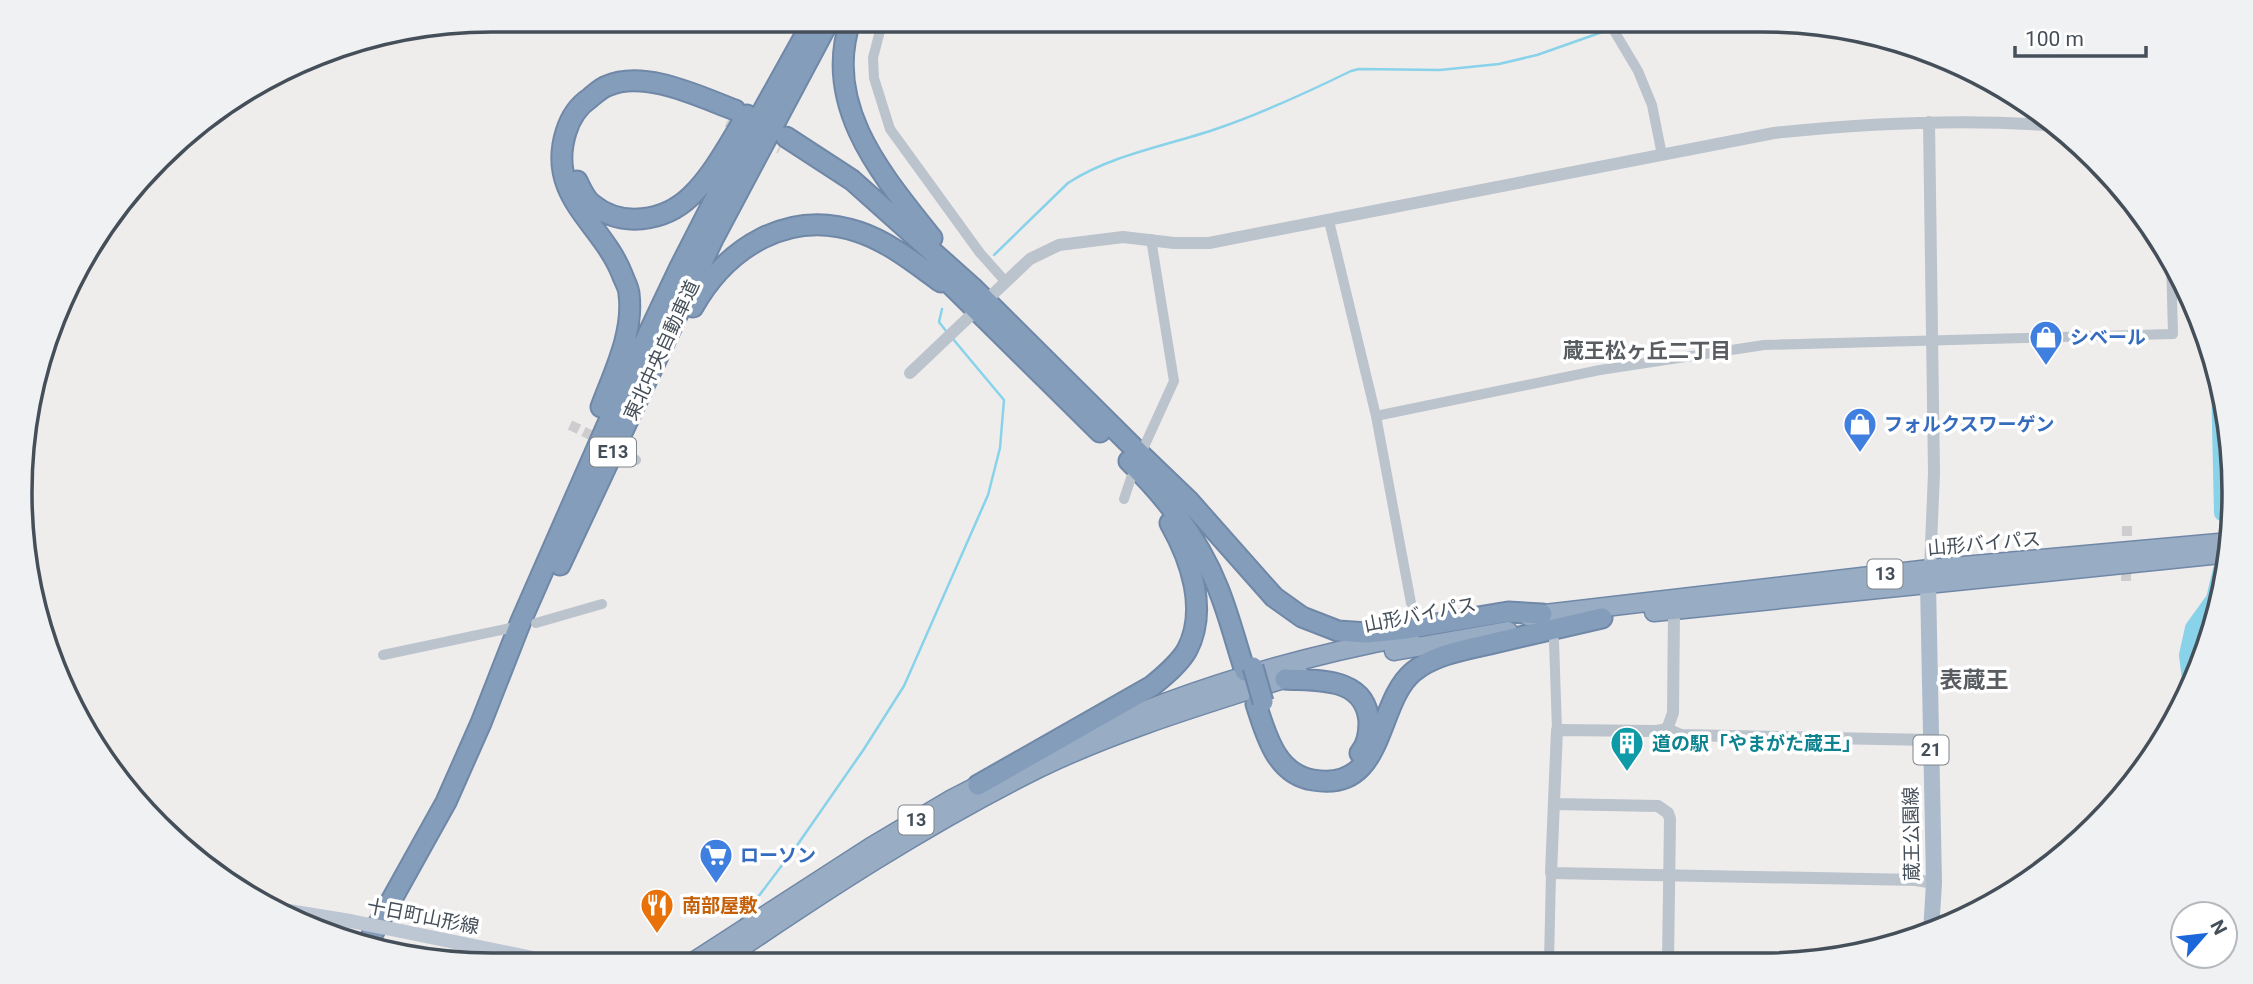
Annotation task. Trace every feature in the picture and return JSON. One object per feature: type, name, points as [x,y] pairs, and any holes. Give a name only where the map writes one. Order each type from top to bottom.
[{"type":"highway","points":[[523,624],[622,352],[627,327],[629,293],[619,265],[578,210],[564,178],[561,147],[569,120],[586,100],[608,85],[636,81],[671,86],[732,114],[655,92],[632,92],[609,97],[589,112],[575,133],[570,156],[575,179],[590,203],[614,218],[640,220],[666,213],[690,198],[705,180],[760,96],[797,32]]},
{"type":"highway","name":"東北中央自動車道","points":[[371,936],[446,802],[633,366],[680,267],[724,181],[807,32]]},
{"type":"highway","name":"東北中央自動車道","points":[[481,723],[555,576],[713,239],[823,32]]},
{"type":"highway","points":[[849,32],[844,57],[845,90],[854,126],[871,157],[967,292]]},
{"type":"highway","points":[[784,141],[884,219],[967,292],[1140,464],[1188,500],[1274,597],[1303,617],[1338,631],[1385,632],[1508,612],[1542,614]]},
{"type":"highway","points":[[555,576],[594,509],[677,334],[704,288],[734,255],[762,238],[788,228],[808,225],[841,228],[877,240],[967,292]]},
{"type":"highway","points":[[1140,464],[1181,520],[1200,552],[1218,588],[1249,669],[1277,758],[1299,777],[1337,780],[1352,774],[1366,762],[1378,743],[1401,687],[1413,672],[1447,654],[1602,618]]},
{"type":"highway","points":[[978,785],[1152,686],[1168,673],[1186,651],[1194,630],[1197,604],[1192,574],[1176,534],[1140,464]]},
{"type":"highway","name":"山形バイパス","points":[[707,953],[871,847],[978,785],[1125,718],[1231,681],[1370,644],[1542,614],[1929,576],[2219,543]]},
{"type":"highway","name":"山形バイパス","points":[[734,953],[880,857],[960,809],[1041,767],[1157,720],[1285,679],[1373,655],[1602,618],[1929,576],[2218,555]]},
{"type":"highway","points":[[1259,703],[1283,749],[1296,761],[1310,769],[1333,771],[1352,762],[1363,749],[1369,734],[1368,715],[1360,698],[1349,688],[1326,680],[1285,679]]},
{"type":"main road","name":"蔵王公園線","points":[[1929,576],[1934,883],[1932,919]]},
{"type":"main road","name":"十日町山形線","points":[[310,915],[509,953]]},
{"type":"street","points":[[880,32],[873,58],[874,78],[890,129],[979,253],[1005,281]]},
{"type":"street","points":[[1613,32],[1638,71],[1652,105],[1662,155]]},
{"type":"street","points":[[992,295],[1030,259],[1059,245],[1124,237],[1174,243],[1209,243],[1774,133],[1842,126],[1929,122],[1989,121],[2038,125]]},
{"type":"street","points":[[1929,122],[1934,473],[1929,576]]},
{"type":"street","points":[[1329,221],[1376,416],[1411,603]]},
{"type":"street","points":[[1124,499],[1174,381],[1151,239]]},
{"type":"street","points":[[1376,416],[1600,370],[1764,345],[2173,334],[2172,284]]},
{"type":"street","points":[[910,373],[969,317]]},
{"type":"street","points":[[625,452],[636,460]]},
{"type":"street","points":[[383,655],[602,604]]},
{"type":"street","points":[[1667,729],[1673,713],[1674,610]]},
{"type":"street","points":[[1549,953],[1550,873],[1555,804],[1554,642]]},
{"type":"street","points":[[1556,730],[1667,729],[1681,735],[1931,740]]},
{"type":"street","points":[[1555,804],[1658,806],[1664,809],[1670,819],[1668,953]]},
{"type":"street","points":[[1550,873],[1916,880],[1934,883]]},
{"type":"waterway","points":[[994,255],[1068,183],[1085,173],[1120,158],[1248,117],[1351,71],[1440,70],[1499,64],[1537,55],[1602,32]]},
{"type":"waterway","points":[[942,309],[939,322],[946,331]]},
{"type":"waterway","points":[[740,921],[798,844],[904,686],[988,495],[1000,448],[1004,400],[953,339]]},
{"type":"waterway","points":[[2221,460],[2222,501]]},
{"type":"waterway","points":[[2188,663],[2187,655],[2193,628],[2206,610]]},
{"type":"tunnel","points":[[729,118],[782,145]]},
{"type":"tunnel","points":[[570,425],[603,441]]},
{"type":"tunnel","points":[[2126,581],[2127,525]]},
{"type":"place","name":"シベール","points":[[2046,367]]},
{"type":"place","name":"フォルクスワーゲン","points":[[1860,454]]},
{"type":"place","name":"道の駅「やまがた蔵王」","points":[[1627,773]]},
{"type":"place","name":"ローソン","points":[[716,885]]},
{"type":"place","name":"南部屋敷","points":[[657,935]]},
{"type":"district","name":"蔵王松ヶ丘二丁目","points":[[1647,351]]},
{"type":"district","name":"表蔵王","points":[[1974,680]]}]
